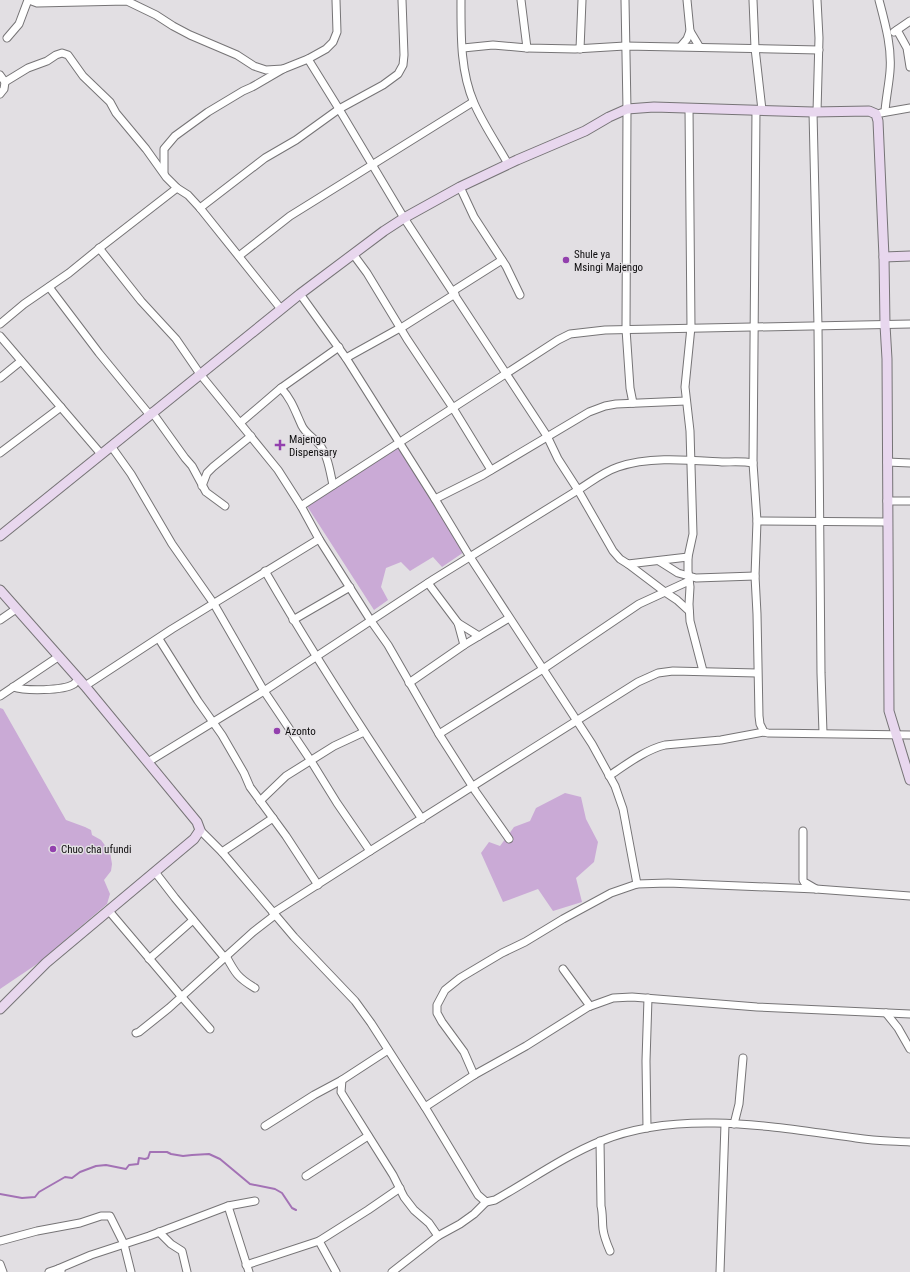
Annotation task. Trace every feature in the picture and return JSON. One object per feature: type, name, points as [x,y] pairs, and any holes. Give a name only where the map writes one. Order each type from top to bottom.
[{"type":"street","points":[[7,38],[19,24],[29,0],[37,3],[127,1],[156,15],[190,35],[237,56],[254,66],[266,70],[283,69]]},
{"type":"street","points":[[164,173],[164,149],[174,136],[208,112],[242,91],[252,87],[283,69],[308,59],[326,49],[333,42],[336,38],[336,0]]},
{"type":"street","points":[[200,208],[265,158],[296,140],[339,109],[383,85],[398,74],[403,65],[404,55],[402,0]]},
{"type":"street","points":[[461,0],[462,48],[465,71],[474,102],[508,164]]},
{"type":"street","points":[[522,0],[527,48]]},
{"type":"street","points":[[580,49],[582,0]]},
{"type":"street","points":[[625,0],[627,109],[626,329],[630,388],[633,403]]},
{"type":"street","points":[[687,0],[690,31],[699,46]]},
{"type":"street","points":[[753,0],[759,110],[753,328],[753,463],[757,521],[755,576],[758,614],[758,716],[764,732]]},
{"type":"street","points":[[818,0],[819,50],[815,112],[821,673],[823,733]]},
{"type":"street","points":[[879,0],[888,35],[890,71],[878,121],[887,359],[889,711],[910,780]]},
{"type":"street","points":[[888,35],[910,21]]},
{"type":"street","points":[[897,30],[908,47],[910,67]]},
{"type":"street","points":[[681,46],[687,39],[690,31]]},
{"type":"street","points":[[462,48],[493,45],[527,48],[580,49],[626,46],[699,46],[819,50]]},
{"type":"street","points":[[5,82],[28,68],[47,61],[56,55],[62,53],[68,54],[83,76],[110,102],[116,113],[146,149],[166,177],[177,188],[188,195],[200,208],[281,309]]},
{"type":"street","points":[[308,59],[404,218],[454,292],[547,436],[558,459],[578,490],[613,551],[620,559],[677,600],[689,612]]},
{"type":"street","points":[[0,75],[5,82],[4,89],[0,94]]},
{"type":"street","points":[[239,256],[290,216],[474,102]]},
{"type":"street","points":[[0,536],[281,309],[353,254],[404,218],[460,187],[508,164],[585,131],[609,117],[627,109],[654,107],[815,112],[869,111],[880,113],[910,108]]},
{"type":"street","points":[[689,108],[691,327],[685,387],[690,431],[693,534],[688,557],[689,612],[703,671]]},
{"type":"street","points":[[460,187],[474,217],[502,260],[520,295]]},
{"type":"street","points":[[0,324],[24,304],[69,273],[177,188]]},
{"type":"street","points":[[99,248],[141,301],[176,339],[200,374],[278,470],[301,506],[319,539],[388,645],[439,734],[472,786],[509,838]]},
{"type":"street","points":[[353,254],[368,273],[400,328],[453,408],[491,470]]},
{"type":"street","points":[[884,257],[910,256]]},
{"type":"street","points":[[346,358],[400,328],[502,260]]},
{"type":"street","points":[[49,288],[99,353],[151,413],[192,466],[206,492],[224,506]]},
{"type":"street","points":[[300,294],[339,347],[436,499],[470,557],[592,744],[619,795],[623,809],[636,884]]},
{"type":"street","points":[[301,506],[558,340],[570,334],[605,330],[691,327],[753,328],[910,324]]},
{"type":"street","points":[[0,336],[101,454]]},
{"type":"street","points":[[240,423],[281,388],[339,347]]},
{"type":"street","points":[[0,378],[22,360]]},
{"type":"street","points":[[281,388],[289,396],[306,431],[323,450],[330,469],[333,485]]},
{"type":"street","points":[[436,499],[491,470],[589,412],[605,406],[633,403],[686,401]]},
{"type":"street","points":[[0,453],[61,407]]},
{"type":"street","points":[[202,486],[207,473],[250,436]]},
{"type":"street","points":[[111,446],[131,474],[172,544],[214,604],[264,691],[337,803],[370,850]]},
{"type":"street","points":[[148,762],[264,691],[428,583],[600,476],[616,468],[630,463],[690,460],[753,463]]},
{"type":"street","points":[[888,462],[910,463]]},
{"type":"street","points":[[887,501],[910,501]]},
{"type":"street","points":[[757,521],[887,522]]},
{"type":"street","points":[[85,686],[159,639],[172,629],[319,539]]},
{"type":"street","points":[[628,564],[688,557]]},
{"type":"street","points":[[659,561],[689,579]]},
{"type":"street","points":[[265,571],[293,620],[364,732],[422,819]]},
{"type":"street","points":[[439,734],[543,669],[649,598],[665,592],[689,579],[755,576]]},
{"type":"street","points":[[428,583],[458,623],[478,636]]},
{"type":"street","points":[[293,620],[350,587]]},
{"type":"street","points":[[0,590],[85,686],[197,822],[200,830],[222,852],[274,914],[355,1001],[425,1107],[478,1195],[486,1202]]},
{"type":"street","points":[[0,620],[16,609]]},
{"type":"street","points":[[409,682],[478,636],[509,618]]},
{"type":"street","points":[[458,623],[464,645]]},
{"type":"street","points":[[159,639],[212,722],[222,735],[244,773],[250,787],[273,818],[318,885]]},
{"type":"street","points":[[0,696],[58,657]]},
{"type":"street","points":[[136,1033],[169,1008],[225,956],[274,914],[370,850],[422,819],[638,682],[658,673],[673,671],[757,673]]},
{"type":"street","points":[[14,687],[41,690],[59,688],[74,684],[78,679]]},
{"type":"street","points":[[260,801],[286,776],[334,746],[364,732]]},
{"type":"street","points":[[609,776],[639,757],[659,747],[721,740],[764,732],[910,734]]},
{"type":"street","points":[[222,852],[273,818]]},
{"type":"street","points":[[0,1010],[46,963],[194,839],[200,830]]},
{"type":"street","points":[[803,830],[803,880],[816,890]]},
{"type":"street","points":[[155,872],[193,920],[225,956],[242,981],[255,988]]},
{"type":"street","points":[[474,1075],[464,1052],[437,1013],[437,1005],[445,990],[460,978],[502,953],[525,942],[563,919],[611,894],[636,884],[668,883],[910,896]]},
{"type":"street","points":[[109,911],[210,1029]]},
{"type":"street","points":[[149,959],[193,920]]},
{"type":"street","points":[[563,968],[590,1006]]},
{"type":"street","points":[[425,1107],[474,1075],[526,1046],[590,1006],[613,998],[632,997],[757,1007],[910,1014]]},
{"type":"street","points":[[647,1128],[646,1061],[648,998]]},
{"type":"street","points":[[886,1013],[898,1028],[910,1049]]},
{"type":"street","points":[[265,1126],[314,1095],[342,1080],[388,1050]]},
{"type":"street","points":[[734,1124],[738,1109],[743,1058]]},
{"type":"street","points":[[342,1080],[341,1092],[391,1171],[404,1197],[414,1210],[429,1223],[438,1236]]},
{"type":"street","points":[[392,1272],[438,1236],[469,1217],[486,1202],[495,1200],[548,1168],[600,1141],[617,1135],[647,1128],[677,1124],[734,1124],[756,1125],[857,1138],[910,1142]]},
{"type":"street","points":[[720,1272],[725,1124]]},
{"type":"street","points":[[306,1176],[368,1136]]},
{"type":"street","points":[[600,1141],[601,1206],[605,1239],[610,1251]]},
{"type":"street","points":[[228,1206],[248,1269],[319,1242],[400,1188]]},
{"type":"street","points":[[49,1272],[60,1271],[91,1255],[160,1232],[228,1206],[255,1201]]},
{"type":"street","points":[[0,1241],[37,1231],[80,1223],[107,1215],[112,1217],[124,1244],[131,1272]]},
{"type":"street","points":[[160,1232],[170,1244],[182,1251],[187,1272]]},
{"type":"street","points":[[319,1242],[334,1272]]},
{"type":"street","points":[[0,1264],[3,1272]]},
{"type":"shaded area","points":[[401,446],[467,550],[442,567],[433,557],[410,571],[401,562],[386,568],[381,587],[388,600],[374,610],[307,506]]},
{"type":"shaded area","name":"Chuo cha ufundi","points":[[0,708],[3,709],[66,820],[91,830],[92,835],[101,840],[110,852],[112,864],[111,871],[104,880],[110,894],[107,904],[37,964],[0,989]]},
{"type":"shaded area","points":[[565,793],[581,797],[586,819],[598,842],[594,862],[576,878],[582,902],[553,911],[538,889],[503,902],[481,853],[489,842],[500,846],[514,827],[530,821],[536,808]]},
{"type":"waterway","points":[[0,1194],[22,1198],[35,1197],[39,1192],[65,1177],[72,1178],[80,1172],[96,1166],[106,1165],[126,1169],[129,1165],[138,1164],[139,1158],[148,1158],[150,1152],[167,1152],[183,1156],[209,1154],[220,1159],[250,1184],[275,1189],[282,1193],[292,1208],[296,1210]]},
{"type":"place","name":"Shule ya Msingi Majengo","points":[[566,260]]},
{"type":"place","name":"Majengo Dispensary","points":[[280,445]]},
{"type":"place","name":"Azonto","points":[[277,731]]},
{"type":"place","name":"Chuo cha ufundi","points":[[53,849]]}]
